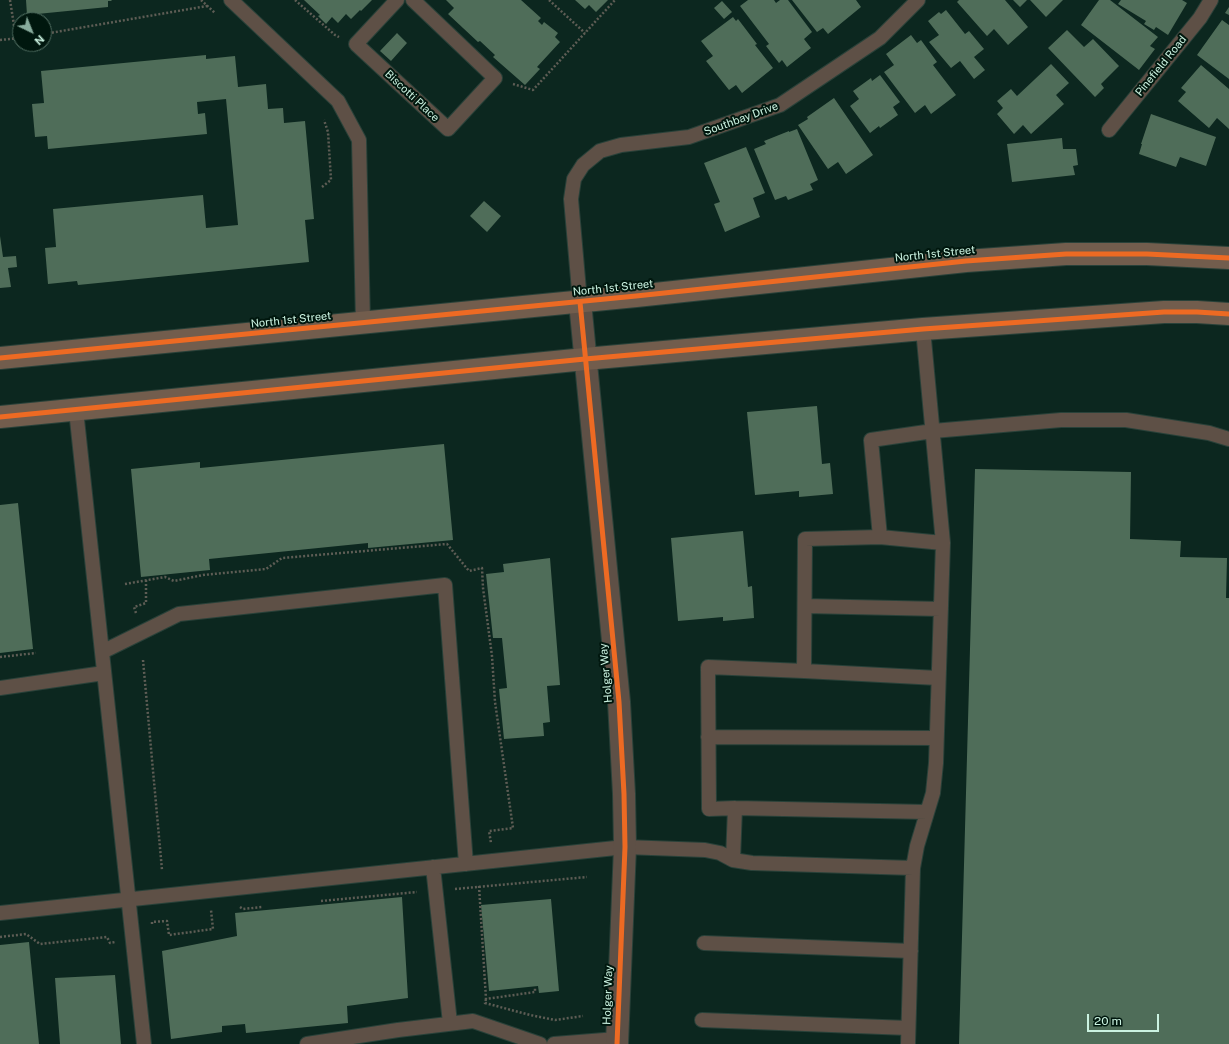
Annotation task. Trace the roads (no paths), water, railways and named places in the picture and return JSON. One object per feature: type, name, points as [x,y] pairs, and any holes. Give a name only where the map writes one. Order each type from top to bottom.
[{"type":"main road","name":"North 1st Street","points":[[0,358],[580,302],[966,261],[1066,254],[1147,254],[1229,258]]},
{"type":"main road","points":[[0,417],[585,359],[923,329],[1164,312],[1229,314]]},
{"type":"street","name":"Holger Way","points":[[580,302],[619,702],[624,794],[625,847],[617,1041]]},
{"type":"lane","points":[[231,0],[338,101],[359,140],[363,323]]},
{"type":"lane","name":"Biscotti Place","points":[[397,0],[356,44],[448,129],[496,78],[413,0]]},
{"type":"lane","name":"Southbay Drive","points":[[580,302],[571,199],[574,179],[582,165],[600,151],[621,145],[689,137],[780,105],[880,38],[918,0]]},
{"type":"lane","name":"Pinefield Road","points":[[1109,130],[1200,18],[1211,0]]},
{"type":"lane","points":[[908,1044],[914,868],[917,846],[933,792],[936,763],[943,543],[923,329]]},
{"type":"lane","points":[[76,410],[144,1044]]},
{"type":"lane","points":[[880,536],[871,440],[933,431],[1060,420],[1126,420],[1210,433],[1229,439]]},
{"type":"lane","points":[[804,671],[806,539],[880,536],[943,543]]},
{"type":"lane","points":[[102,652],[179,614],[445,585],[466,864]]},
{"type":"lane","points":[[805,606],[941,609]]},
{"type":"lane","points":[[927,812],[735,808],[709,809],[708,667],[938,678]]},
{"type":"lane","points":[[0,688],[104,673]]},
{"type":"lane","points":[[708,737],[936,738]]},
{"type":"lane","points":[[733,860],[735,808]]},
{"type":"lane","points":[[0,913],[625,847],[705,850],[720,853],[733,860],[752,863],[914,868]]},
{"type":"lane","points":[[433,867],[450,1023]]},
{"type":"lane","points":[[704,943],[911,951]]},
{"type":"lane","points":[[702,1020],[908,1028]]},
{"type":"lane","points":[[307,1044],[398,1030],[472,1021],[540,1044]]},
{"type":"lane","points":[[554,1044],[617,1041]]}]
